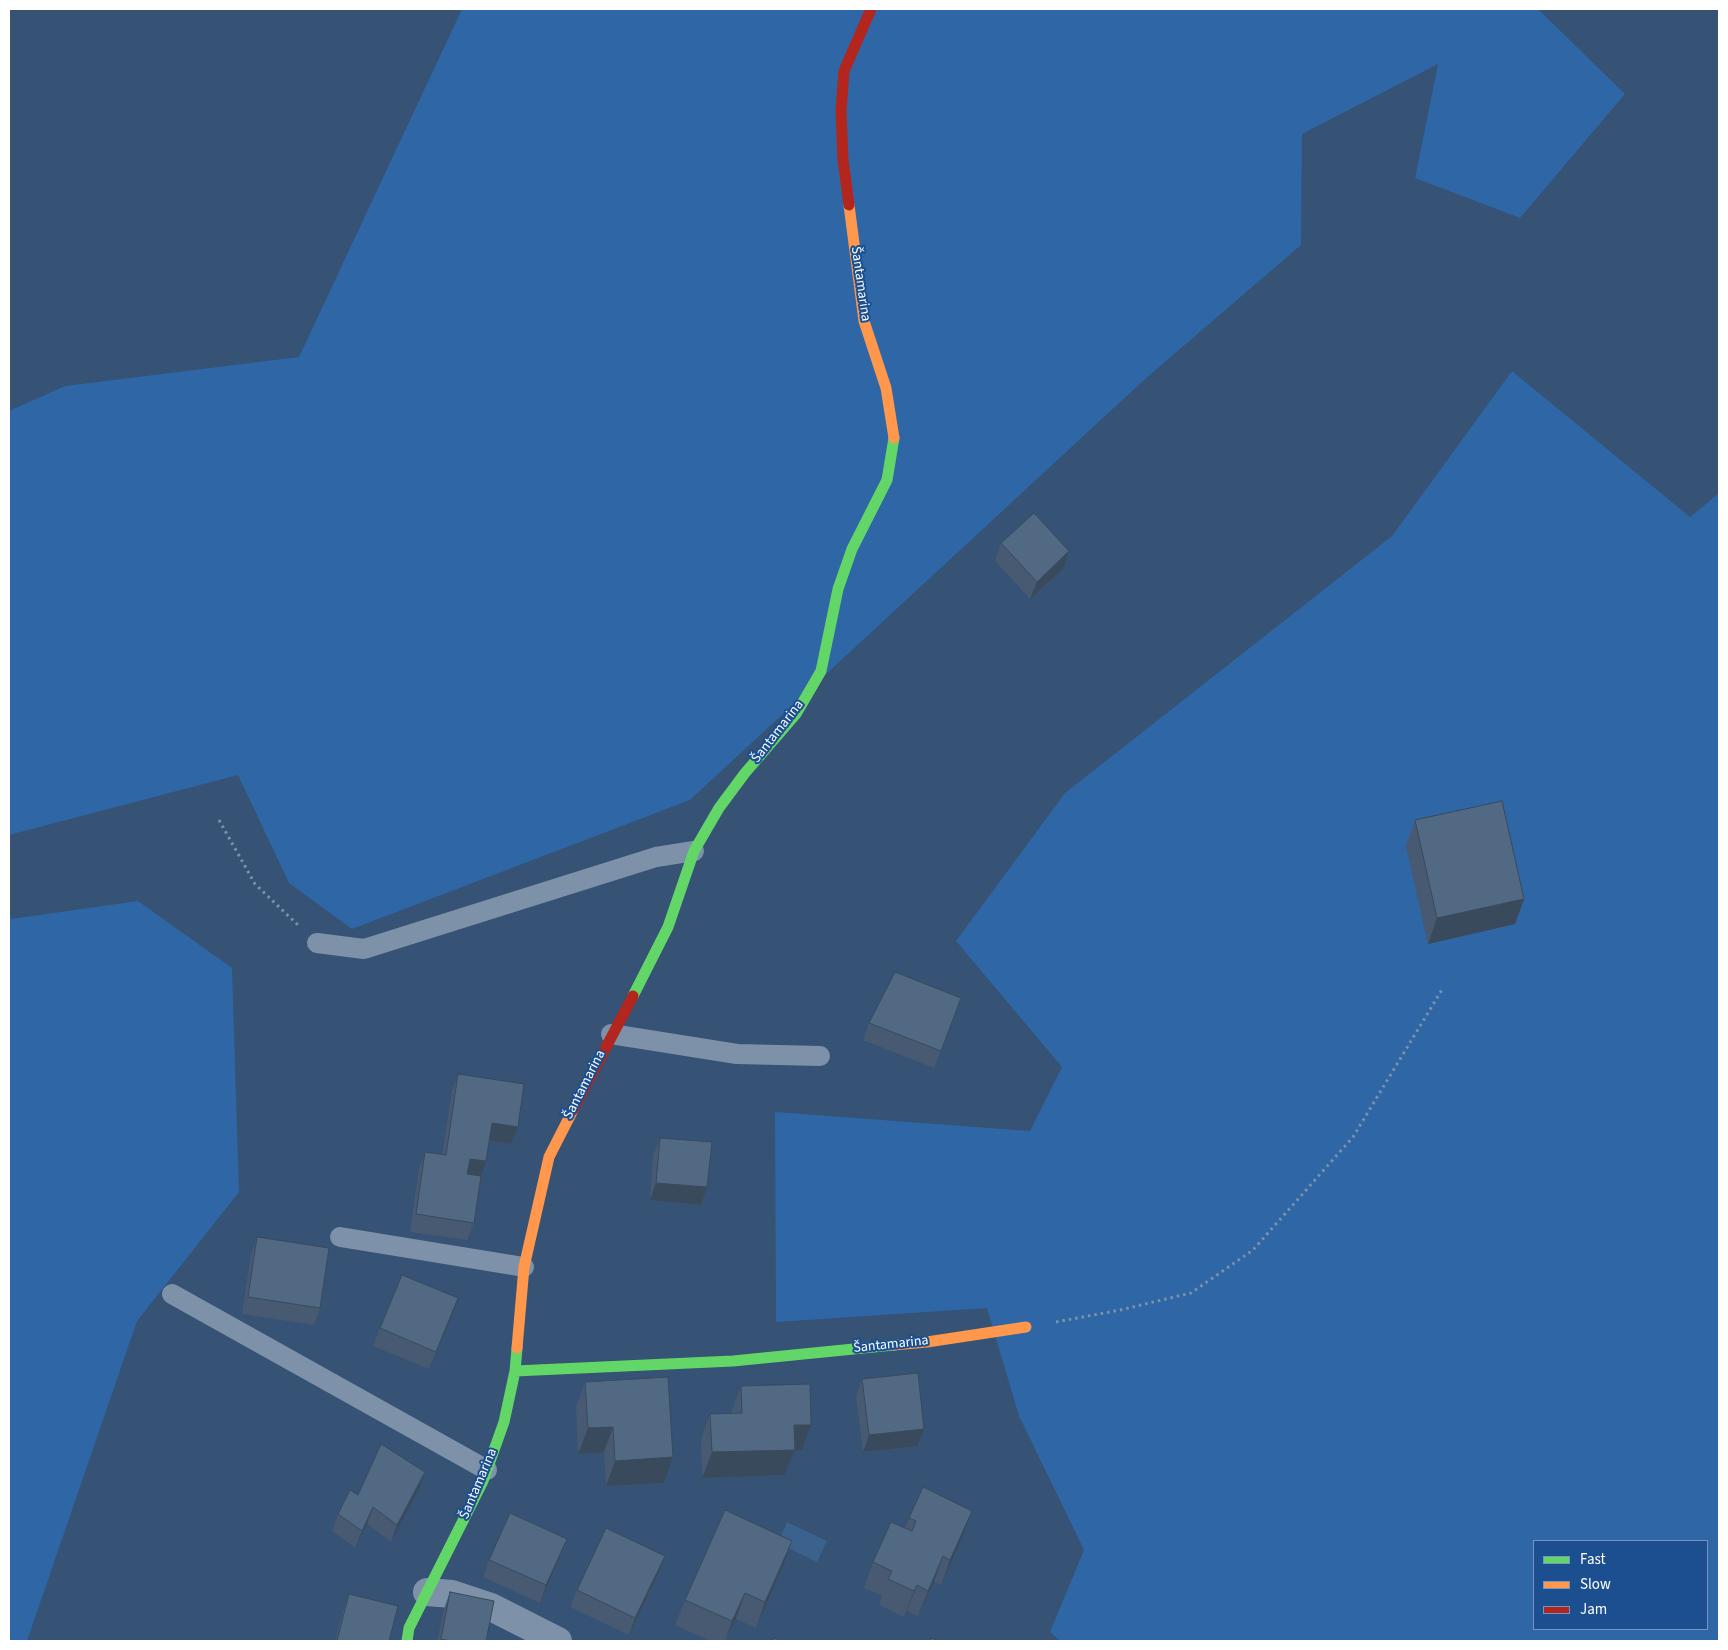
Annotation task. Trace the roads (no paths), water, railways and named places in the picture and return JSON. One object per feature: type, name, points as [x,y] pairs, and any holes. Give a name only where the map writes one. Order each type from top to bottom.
[{"type":"street","name":"Šantamarina","points":[[407,1641],[410,1628],[427,1592],[483,1481],[504,1422],[515,1370],[524,1267],[550,1157],[668,927],[694,851],[719,808],[745,773],[796,714],[820,671],[838,589],[852,549],[888,480],[895,441],[886,388],[864,321],[843,160],[841,111],[844,71],[872,9]]},
{"type":"street","name":"Šantamarina","points":[[515,1370],[733,1361],[927,1342],[1026,1328]]},
{"type":"street","points":[[427,1592],[452,1594],[491,1607],[558,1641]]},
{"type":"lane","points":[[317,943],[364,949],[656,857],[694,851]]},
{"type":"lane","points":[[612,1034],[737,1054],[820,1056]]},
{"type":"lane","points":[[340,1237],[524,1267]]},
{"type":"lane","points":[[172,1294],[487,1470]]}]
